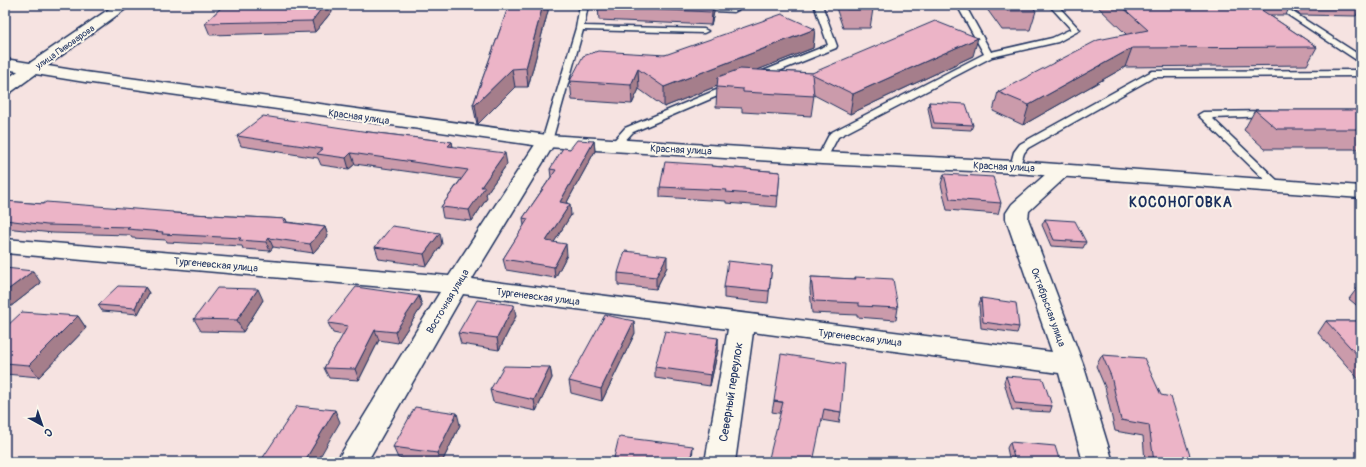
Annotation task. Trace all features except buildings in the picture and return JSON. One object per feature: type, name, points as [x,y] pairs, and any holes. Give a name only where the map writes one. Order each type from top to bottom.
[{"type":"street","name":"улица Пивоварова","points":[[5,88],[124,5]]},
{"type":"street","name":"Красная улица","points":[[5,64],[432,126],[547,141],[822,158],[1062,170],[1360,193]]},
{"type":"street","name":"Восточная улица","points":[[351,462],[456,285],[547,141]]},
{"type":"street","name":"Октябрьская улица","points":[[1062,170],[1019,208],[1017,219],[1070,364],[1098,462]]},
{"type":"street","name":"Тургеневская улица","points":[[5,246],[456,285],[1070,364]]},
{"type":"street","name":"Северный переулок","points":[[720,462],[742,322]]},
{"type":"lane","points":[[547,141],[580,28],[584,5]]},
{"type":"lane","points":[[614,146],[629,130],[833,46],[818,5]]},
{"type":"lane","points":[[961,5],[989,55]]},
{"type":"lane","points":[[822,158],[834,135],[989,55],[1055,40],[1076,30],[1053,5]]},
{"type":"lane","points":[[1277,5],[1361,60]]},
{"type":"lane","points":[[687,7],[734,10]]},
{"type":"lane","points":[[580,28],[704,32]]},
{"type":"lane","points":[[1015,167],[1019,152],[1024,146],[1152,74],[1361,73]]},
{"type":"lane","points":[[1277,186],[1203,114],[1282,114]]},
{"type":"district","name":"КОСОНОГОВКА","points":[[1181,202]]}]
